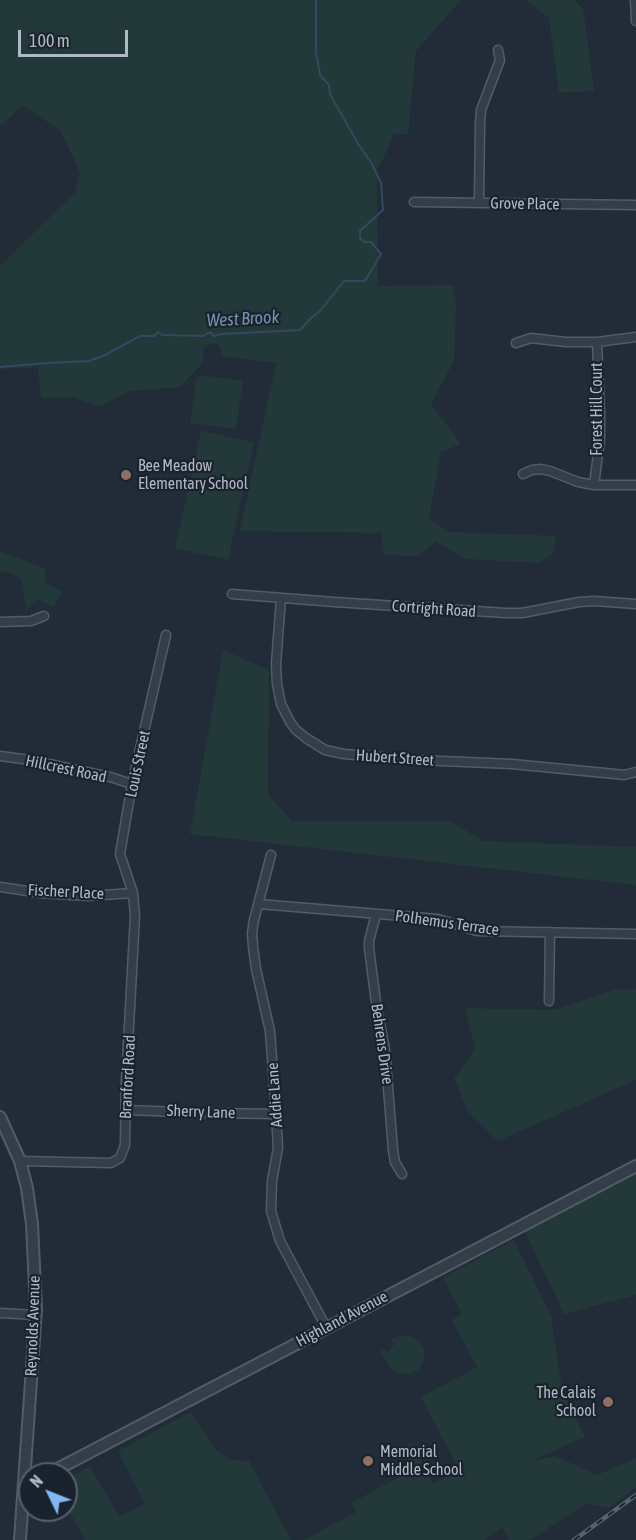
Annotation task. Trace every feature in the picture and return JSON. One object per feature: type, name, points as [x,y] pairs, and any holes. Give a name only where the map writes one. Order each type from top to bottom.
[{"type":"street","points":[[635,0],[636,21]]},
{"type":"street","points":[[479,203],[481,117],[500,60],[498,50]]},
{"type":"street","name":"Grove Place","points":[[414,202],[636,205]]},
{"type":"street","points":[[597,342],[636,337]]},
{"type":"street","name":"Forest Hill Court","points":[[516,343],[531,338],[566,342],[597,342],[600,439],[594,485]]},
{"type":"street","points":[[523,474],[532,470],[541,470],[594,485],[636,485]]},
{"type":"street","name":"Cortright Road","points":[[232,594],[506,614],[579,602],[636,604]]},
{"type":"street","name":"Hubert Street","points":[[281,598],[276,664],[281,704],[296,730],[325,750],[344,754],[512,764],[615,774],[636,772]]},
{"type":"street","points":[[0,622],[31,621],[44,616]]},
{"type":"street","name":"Louis Street","points":[[133,893],[120,854],[132,784],[166,635]]},
{"type":"street","name":"Hillcrest Road","points":[[0,756],[30,760],[132,784]]},
{"type":"street","name":"Addie Lane","points":[[271,855],[254,920],[253,947],[270,1031],[276,1114],[278,1148],[271,1201],[274,1223],[280,1241],[326,1327]]},
{"type":"street","name":"Fischer Place","points":[[0,887],[88,896],[133,893]]},
{"type":"street","name":"Branford Road","points":[[20,1161],[111,1163],[122,1155],[125,1145],[135,916],[133,893]]},
{"type":"street","name":"Polhemus Terrace","points":[[259,904],[438,919],[477,931],[636,934]]},
{"type":"street","name":"Behrens Drive","points":[[376,914],[369,948],[376,1002],[386,1050],[394,1156],[402,1174]]},
{"type":"street","points":[[549,1001],[550,932]]},
{"type":"street","name":"Sherry Lane","points":[[126,1110],[276,1114]]},
{"type":"street","name":"Reynolds Avenue","points":[[0,1117],[20,1161],[27,1188],[32,1224],[36,1315],[28,1462]]},
{"type":"street","name":"Highland Avenue","points":[[71,1462],[636,1166]]},
{"type":"street","points":[[0,1313],[36,1315]]},
{"type":"street","name":"Reynolds Avenue","points":[[21,1540],[23,1522]]},
{"type":"green space","points":[[0,0],[461,0],[416,51],[408,134],[394,134],[377,172],[378,286],[453,285],[456,305],[454,361],[431,404],[461,444],[441,452],[429,518],[448,532],[556,536],[554,552],[540,563],[466,559],[436,542],[419,556],[384,555],[381,533],[240,531],[276,363],[222,356],[218,343],[204,346],[202,364],[180,387],[130,391],[99,407],[73,397],[41,397],[38,367],[0,369],[0,266],[75,192],[80,173],[61,131],[22,105],[2,125],[0,123]]},
{"type":"green space","points":[[526,0],[574,0],[583,8],[594,91],[559,93],[549,18]]},
{"type":"green space","points":[[201,375],[243,381],[236,429],[190,423],[196,379]]},
{"type":"green space","points":[[201,431],[254,442],[228,560],[175,548]]},
{"type":"green space","points":[[0,552],[44,568],[47,584],[63,592],[53,607],[38,600],[26,611],[22,579],[7,571],[0,572]]},
{"type":"green space","points":[[223,650],[269,670],[268,794],[292,821],[450,821],[483,841],[636,847],[636,885],[190,834]]},
{"type":"green space","points":[[636,989],[636,1080],[498,1141],[468,1111],[454,1078],[475,1050],[465,1008],[555,1010],[614,990]]},
{"type":"green space","points":[[636,1166],[636,1295],[564,1314],[522,1225]]},
{"type":"green space","points":[[514,1240],[551,1316],[562,1389],[585,1437],[531,1461],[555,1456],[597,1475],[636,1458],[636,1487],[609,1508],[587,1503],[530,1540],[509,1540],[502,1527],[485,1540],[304,1540],[356,1512],[351,1503],[412,1470],[401,1448],[412,1443],[433,1484],[459,1470],[421,1397],[477,1367],[452,1320],[462,1314],[443,1277]]},
{"type":"green space","points":[[404,1335],[418,1341],[423,1347],[424,1355],[419,1369],[405,1374],[391,1370],[382,1353],[382,1349],[388,1352],[395,1343],[389,1340]]},
{"type":"green space","points":[[191,1412],[215,1449],[229,1460],[249,1461],[291,1540],[85,1540],[75,1522],[78,1522],[78,1472],[90,1466],[119,1517],[145,1504],[118,1451]]},
{"type":"waterway","name":"West Brook","points":[[0,367],[89,361],[140,336],[154,336],[158,332],[162,335],[204,336],[211,333],[214,336],[300,330],[320,311],[344,281],[365,281],[381,254],[371,242],[364,242],[360,238],[360,231],[383,210],[381,183],[330,94],[329,85],[320,75],[316,52],[316,0]]},
{"type":"railway","points":[[574,1540],[636,1495]]},
{"type":"place","name":"Bee Meadow Elementary School","points":[[126,475]]},
{"type":"place","name":"The Calais School","points":[[608,1402]]},
{"type":"place","name":"Memorial Middle School","points":[[368,1461]]}]
